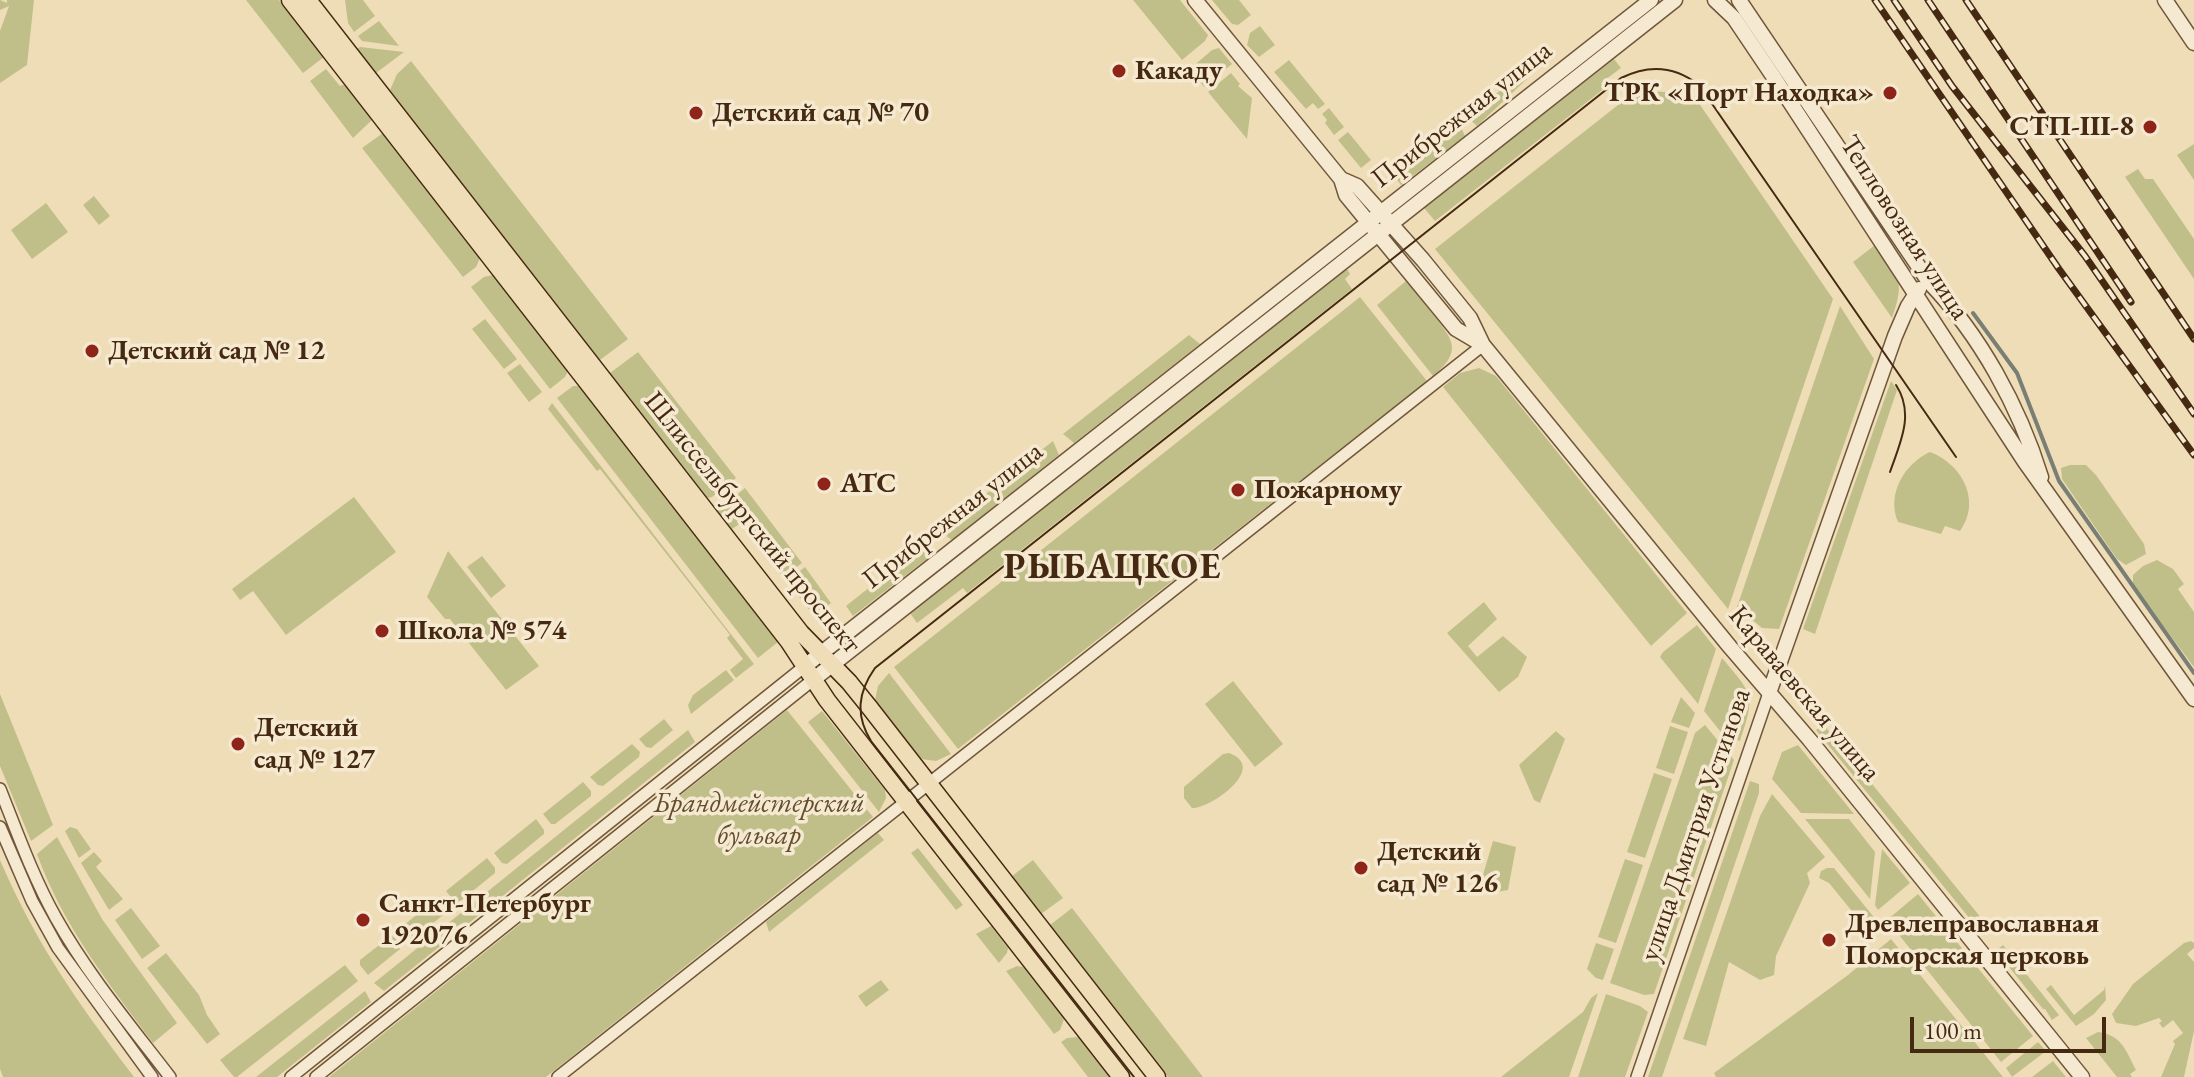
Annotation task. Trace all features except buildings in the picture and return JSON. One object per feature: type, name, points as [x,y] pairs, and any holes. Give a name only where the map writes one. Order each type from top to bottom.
[{"type":"main road","name":"Шлиссельбургский проспект","points":[[290,0],[789,642],[905,800],[1121,1077]]},
{"type":"main road","name":"Шлиссельбургский проспект","points":[[308,0],[801,633],[849,682],[1157,1077]]},
{"type":"street","name":"Караваевская улица","points":[[1195,0],[1341,179],[1346,195],[1374,217],[1392,225],[1470,318],[1483,345],[2082,1077]]},
{"type":"street","name":"Прибрежная улица","points":[[316,1077],[810,672],[1374,217],[1642,8],[1675,0]]},
{"type":"street","name":"Тепловозная улица","points":[[1715,0],[1734,18],[2045,489],[2194,699]]},
{"type":"street","name":"Тепловозная улица","points":[[1739,0],[1929,282],[1947,300],[1990,363],[2036,460],[2045,489]]},
{"type":"street","points":[[2165,0],[2194,43]]},
{"type":"street","name":"Прибрежная улица","points":[[826,659],[1379,236],[1642,8]]},
{"type":"street","name":"Караваевская улица","points":[[1374,217],[1379,236],[1456,329],[1483,345]]},
{"type":"street","name":"улица Дмитрия Устинова","points":[[1637,1077],[1895,336],[1916,292],[1929,282]]},
{"type":"street","points":[[558,1077],[1483,345]]},
{"type":"street","name":"Прибрежная улица","points":[[291,1077],[810,672]]},
{"type":"street","points":[[0,789],[45,896],[70,941],[102,989],[170,1077]]},
{"type":"street","points":[[0,827],[32,901],[58,948],[152,1077]]},
{"type":"green space","points":[[0,0],[7,3],[7,0],[34,0],[27,65],[0,83],[0,31],[9,6],[0,10]]},
{"type":"green space","points":[[246,0],[279,0],[324,57],[303,73]]},
{"type":"green space","points":[[345,0],[363,0],[375,16],[354,32],[348,23]]},
{"type":"green space","points":[[1133,0],[1180,0],[1208,35],[1205,41],[1182,60]]},
{"type":"green space","points":[[1212,0],[1239,0],[1251,15],[1238,25],[1232,24]]},
{"type":"green space","points":[[379,21],[399,46],[362,41],[358,36]]},
{"type":"green space","points":[[1260,26],[1275,45],[1259,57],[1247,45],[1250,33]]},
{"type":"green space","points":[[1219,48],[1232,64],[1204,87],[1190,69],[1212,50]]},
{"type":"green space","points":[[357,49],[404,52],[376,73]]},
{"type":"green space","points":[[1614,59],[1621,68],[1601,83],[1605,88],[1435,221],[1424,208]]},
{"type":"green space","points":[[1289,60],[1325,104],[1318,109],[1313,103],[1306,109],[1274,72]]},
{"type":"green space","points":[[411,61],[628,339],[600,360],[390,90],[397,74]]},
{"type":"green space","points":[[326,69],[340,86],[345,84],[372,120],[353,138],[310,81]]},
{"type":"green space","points":[[1231,73],[1240,84],[1238,86],[1252,98],[1247,139],[1208,92]]},
{"type":"green space","points":[[1522,73],[1527,79],[1477,126],[1467,117]]},
{"type":"green space","points":[[1646,91],[1686,91],[1694,96],[1833,299],[1728,609],[1435,249],[1631,95]]},
{"type":"green space","points":[[1329,108],[1344,127],[1334,135],[1322,114]]},
{"type":"green space","points":[[1459,123],[1465,136],[1401,185],[1393,174]]},
{"type":"green space","points":[[1348,132],[1371,160],[1361,168],[1338,140]]},
{"type":"green space","points":[[383,133],[480,258],[476,267],[463,277],[362,148]]},
{"type":"green space","points":[[2194,144],[2194,180],[2177,155]]},
{"type":"green space","points":[[2138,169],[2145,179],[2153,179],[2194,239],[2194,279],[2125,177]]},
{"type":"green space","points":[[94,196],[110,216],[99,225],[83,205]]},
{"type":"green space","points":[[46,203],[68,232],[32,259],[11,230]]},
{"type":"green space","points":[[1875,245],[1894,272],[1899,286],[1892,318],[1853,262]]},
{"type":"green space","points":[[1347,269],[1350,274],[1345,279],[1352,289],[967,593],[963,588],[917,623],[910,613]]},
{"type":"green space","points":[[493,275],[568,371],[550,389],[471,287],[484,277]]},
{"type":"green space","points":[[1406,281],[1451,341],[1448,361],[1433,376],[1377,305]]},
{"type":"green space","points":[[1360,297],[1427,381],[958,749],[894,667]]},
{"type":"green space","points":[[1840,306],[1874,359],[1779,629],[1762,628],[1737,607]]},
{"type":"green space","points":[[485,319],[517,359],[504,369],[472,329]]},
{"type":"green space","points":[[1189,335],[1200,344],[1074,443],[1063,434]]},
{"type":"green space","points":[[638,352],[736,478],[712,497],[708,498],[610,373]]},
{"type":"green space","points":[[520,364],[542,392],[529,402],[507,373]]},
{"type":"green space","points":[[1479,368],[1496,376],[1687,613],[1651,646],[1443,387],[1460,373]]},
{"type":"green space","points":[[1891,381],[1897,390],[1815,634],[1803,629]]},
{"type":"green space","points":[[573,386],[579,386],[778,642],[758,658],[557,398]]},
{"type":"green space","points":[[552,403],[754,664],[736,678],[730,670],[743,659],[727,638],[730,635],[600,469],[597,471],[548,409]]},
{"type":"green space","points":[[1053,441],[1059,455],[952,540],[939,531]]},
{"type":"green space","points":[[1930,452],[1951,465],[1965,485],[1969,508],[1960,531],[1945,526],[1941,534],[1898,522],[1894,501],[1900,481],[1913,464]]},
{"type":"green space","points":[[2086,465],[2096,475],[2144,544],[2146,554],[2126,565],[2117,559],[2062,479],[2061,468]]},
{"type":"green space","points":[[745,488],[802,563],[783,577],[741,523],[732,529],[717,511]]},
{"type":"green space","points":[[354,497],[396,552],[286,635],[253,591],[240,600],[232,589]]},
{"type":"green space","points":[[928,541],[933,554],[853,616],[846,606]]},
{"type":"green space","points":[[448,551],[539,666],[506,690],[450,619],[445,619],[427,597]]},
{"type":"green space","points":[[482,556],[506,586],[491,598],[467,567]]},
{"type":"green space","points":[[2157,560],[2173,569],[2184,584],[2178,589],[2194,612],[2194,667],[2133,586],[2133,575]]},
{"type":"green space","points":[[805,567],[831,603],[814,616],[787,581]]},
{"type":"green space","points":[[1484,602],[1497,619],[1468,646],[1477,657],[1503,636],[1527,657],[1518,677],[1499,692],[1447,633]]},
{"type":"green space","points":[[1697,625],[1716,649],[1698,704],[1660,657]]},
{"type":"green space","points":[[1722,658],[1749,696],[1750,704],[1740,741],[1724,736],[1704,711]]},
{"type":"green space","points":[[726,670],[734,680],[691,714],[688,705],[693,695]]},
{"type":"green space","points":[[889,673],[951,754],[936,761],[921,759],[875,700],[878,686]]},
{"type":"green space","points":[[1233,681],[1283,744],[1255,767],[1205,704]]},
{"type":"green space","points":[[0,694],[53,825],[31,841],[0,766]]},
{"type":"green space","points":[[1681,697],[1695,713],[1689,728],[1671,722]]},
{"type":"green space","name":"Брандмейстерский бульвар","points":[[787,710],[873,817],[546,1077],[329,1077]]},
{"type":"green space","points":[[822,711],[885,790],[886,798],[879,812],[808,722]]},
{"type":"green space","points":[[664,719],[673,730],[651,748],[646,747],[639,739]]},
{"type":"green space","points":[[1705,725],[1734,760],[1654,994],[1644,995],[1610,983],[1695,733]]},
{"type":"green space","points":[[1824,725],[1991,930],[1984,936],[1816,730]]},
{"type":"green space","points":[[1670,726],[1688,732],[1674,774],[1656,768]]},
{"type":"green space","points":[[688,730],[695,742],[384,991],[374,983]]},
{"type":"green space","points":[[1556,731],[1565,739],[1540,803],[1534,800],[1519,765]]},
{"type":"green space","points":[[632,744],[640,752],[639,757],[603,786],[590,777]]},
{"type":"green space","points":[[1798,745],[1854,814],[1801,813],[1772,779],[1782,752]]},
{"type":"green space","points":[[1229,753],[1240,760],[1243,768],[1240,778],[1222,795],[1192,808],[1184,798],[1184,787],[1223,754]]},
{"type":"green space","points":[[1654,773],[1672,779],[1645,858],[1627,852]]},
{"type":"green space","points":[[1750,781],[1759,784],[1759,793],[1662,1077],[1648,1077]]},
{"type":"green space","points":[[583,782],[591,791],[591,796],[551,824],[543,814]]},
{"type":"green space","points":[[1772,794],[1825,857],[1807,873],[1810,883],[1776,956],[1774,975],[1760,980],[1729,962],[1706,1046],[1683,1039],[1760,816]]},
{"type":"green space","points":[[536,819],[544,834],[507,864],[502,863],[494,853]]},
{"type":"green space","points":[[1805,819],[1849,819],[1875,852],[1870,899]]},
{"type":"green space","points":[[70,827],[77,829],[91,849],[79,858],[65,831]]},
{"type":"green space","points":[[878,833],[884,840],[769,932],[766,922]]},
{"type":"green space","points":[[57,837],[102,919],[177,1023],[153,1043],[73,929],[47,880],[37,854]]},
{"type":"green space","points":[[1493,841],[1516,847],[1508,890],[1497,892],[1480,885]]},
{"type":"green space","points":[[918,848],[963,905],[956,910],[911,853]]},
{"type":"green space","points":[[1882,849],[1910,883],[1878,910],[1875,905]]},
{"type":"green space","points":[[94,852],[102,861],[96,867],[123,899],[109,910],[81,863]]},
{"type":"green space","points":[[487,858],[495,873],[459,902],[454,901],[446,891]]},
{"type":"green space","points":[[1625,859],[1643,865],[1616,943],[1598,937]]},
{"type":"green space","points":[[0,860],[29,920],[60,973],[134,1077],[3,1077],[0,1069]]},
{"type":"green space","points":[[1033,860],[1063,898],[1041,914],[1012,876]]},
{"type":"green space","points":[[1834,868],[1877,921],[1864,926],[1829,883],[1819,878],[1821,871]]},
{"type":"green space","points":[[1918,894],[2033,1036],[2001,1062],[1887,920]]},
{"type":"green space","points":[[440,896],[448,906],[447,912],[412,940],[399,929]]},
{"type":"green space","points":[[131,908],[160,946],[142,959],[115,920]]},
{"type":"green space","points":[[1072,908],[1203,1077],[1168,1077],[1050,925]]},
{"type":"green space","points":[[991,926],[1008,948],[999,963],[976,934]]},
{"type":"green space","points":[[392,935],[400,944],[400,949],[368,975],[360,960]]},
{"type":"green space","points":[[1891,939],[2003,1077],[1716,1077],[1714,1073],[1848,975]]},
{"type":"green space","points":[[2191,941],[2194,948],[2187,954],[2194,962],[2194,1031],[2184,1077],[2161,1077],[2175,1044],[2173,1041],[2183,1033],[2173,1020],[2163,1028],[2159,1018],[2136,1026],[2116,1023],[2112,1014],[2133,984],[2184,943]]},
{"type":"green space","points":[[1596,943],[1614,949],[1603,980],[1587,969]]},
{"type":"green space","points":[[2003,945],[2059,1015],[2052,1020],[1996,951]]},
{"type":"green space","points":[[166,953],[199,995],[207,1015],[220,1034],[207,1044],[147,968]]},
{"type":"green space","points":[[345,965],[358,981],[234,1077],[220,1060]]},
{"type":"green space","points":[[1023,967],[1064,1019],[1060,1030],[1054,1034],[1006,971]]},
{"type":"green space","points":[[881,980],[889,990],[866,1007],[858,996]]},
{"type":"green space","points":[[2051,985],[2074,1015],[2105,986],[2106,1000],[2094,1014],[2076,1026],[2046,989]]},
{"type":"green space","points":[[365,991],[371,1002],[277,1077],[256,1077]]},
{"type":"green space","points":[[1598,993],[1569,1077],[1501,1077],[1583,1012]]},
{"type":"green space","points":[[1606,994],[1648,1012],[1625,1077],[1578,1077]]},
{"type":"green space","points":[[2098,1032],[2113,1037],[2122,1045],[2136,1070],[2130,1074],[2132,1077],[2117,1077],[2086,1038]]},
{"type":"green space","points":[[1078,1037],[1109,1077],[1088,1077],[1061,1042]]},
{"type":"green space","points":[[2038,1042],[2046,1051],[2012,1077],[2006,1068]]},
{"type":"green space","points":[[2053,1061],[2066,1077],[2032,1077]]},
{"type":"waterway","points":[[1973,313],[2017,373],[2059,481],[2194,673]]},
{"type":"tram line","points":[[1134,1077],[871,741],[861,713],[862,695],[869,677],[875,668],[1621,78],[1662,69],[1681,74],[1699,85],[1956,457]]},
{"type":"tram line","points":[[1890,472],[1905,418],[1902,396],[1896,385]]},
{"type":"railway","points":[[1875,0],[2059,269],[2194,455]]},
{"type":"railway","points":[[1894,0],[1952,86],[2085,256],[2194,414]]},
{"type":"railway","points":[[1928,0],[2131,302]]},
{"type":"railway","points":[[1966,0],[2194,339]]},
{"type":"place","name":"Какаду","points":[[1119,71]]},
{"type":"place","name":"ТРК «Порт Находка»","points":[[1890,93]]},
{"type":"place","name":"Детский сад № 70","points":[[696,113]]},
{"type":"place","name":"СТП-III-8","points":[[2150,127]]},
{"type":"place","name":"Детский сад № 12","points":[[92,351]]},
{"type":"place","name":"АТС","points":[[824,484]]},
{"type":"place","name":"Пожарному","points":[[1238,490]]},
{"type":"place","name":"Школа № 574","points":[[382,631]]},
{"type":"place","name":"Детский сад № 127","points":[[238,744]]},
{"type":"place","name":"Детский сад № 126","points":[[1361,868]]},
{"type":"place","name":"Санкт-Петербург 192076","points":[[363,920]]},
{"type":"place","name":"Древлеправославная Поморская церковь","points":[[1829,940]]},
{"type":"district","name":"РЫБАЦКОЕ","points":[[1113,568]]}]
